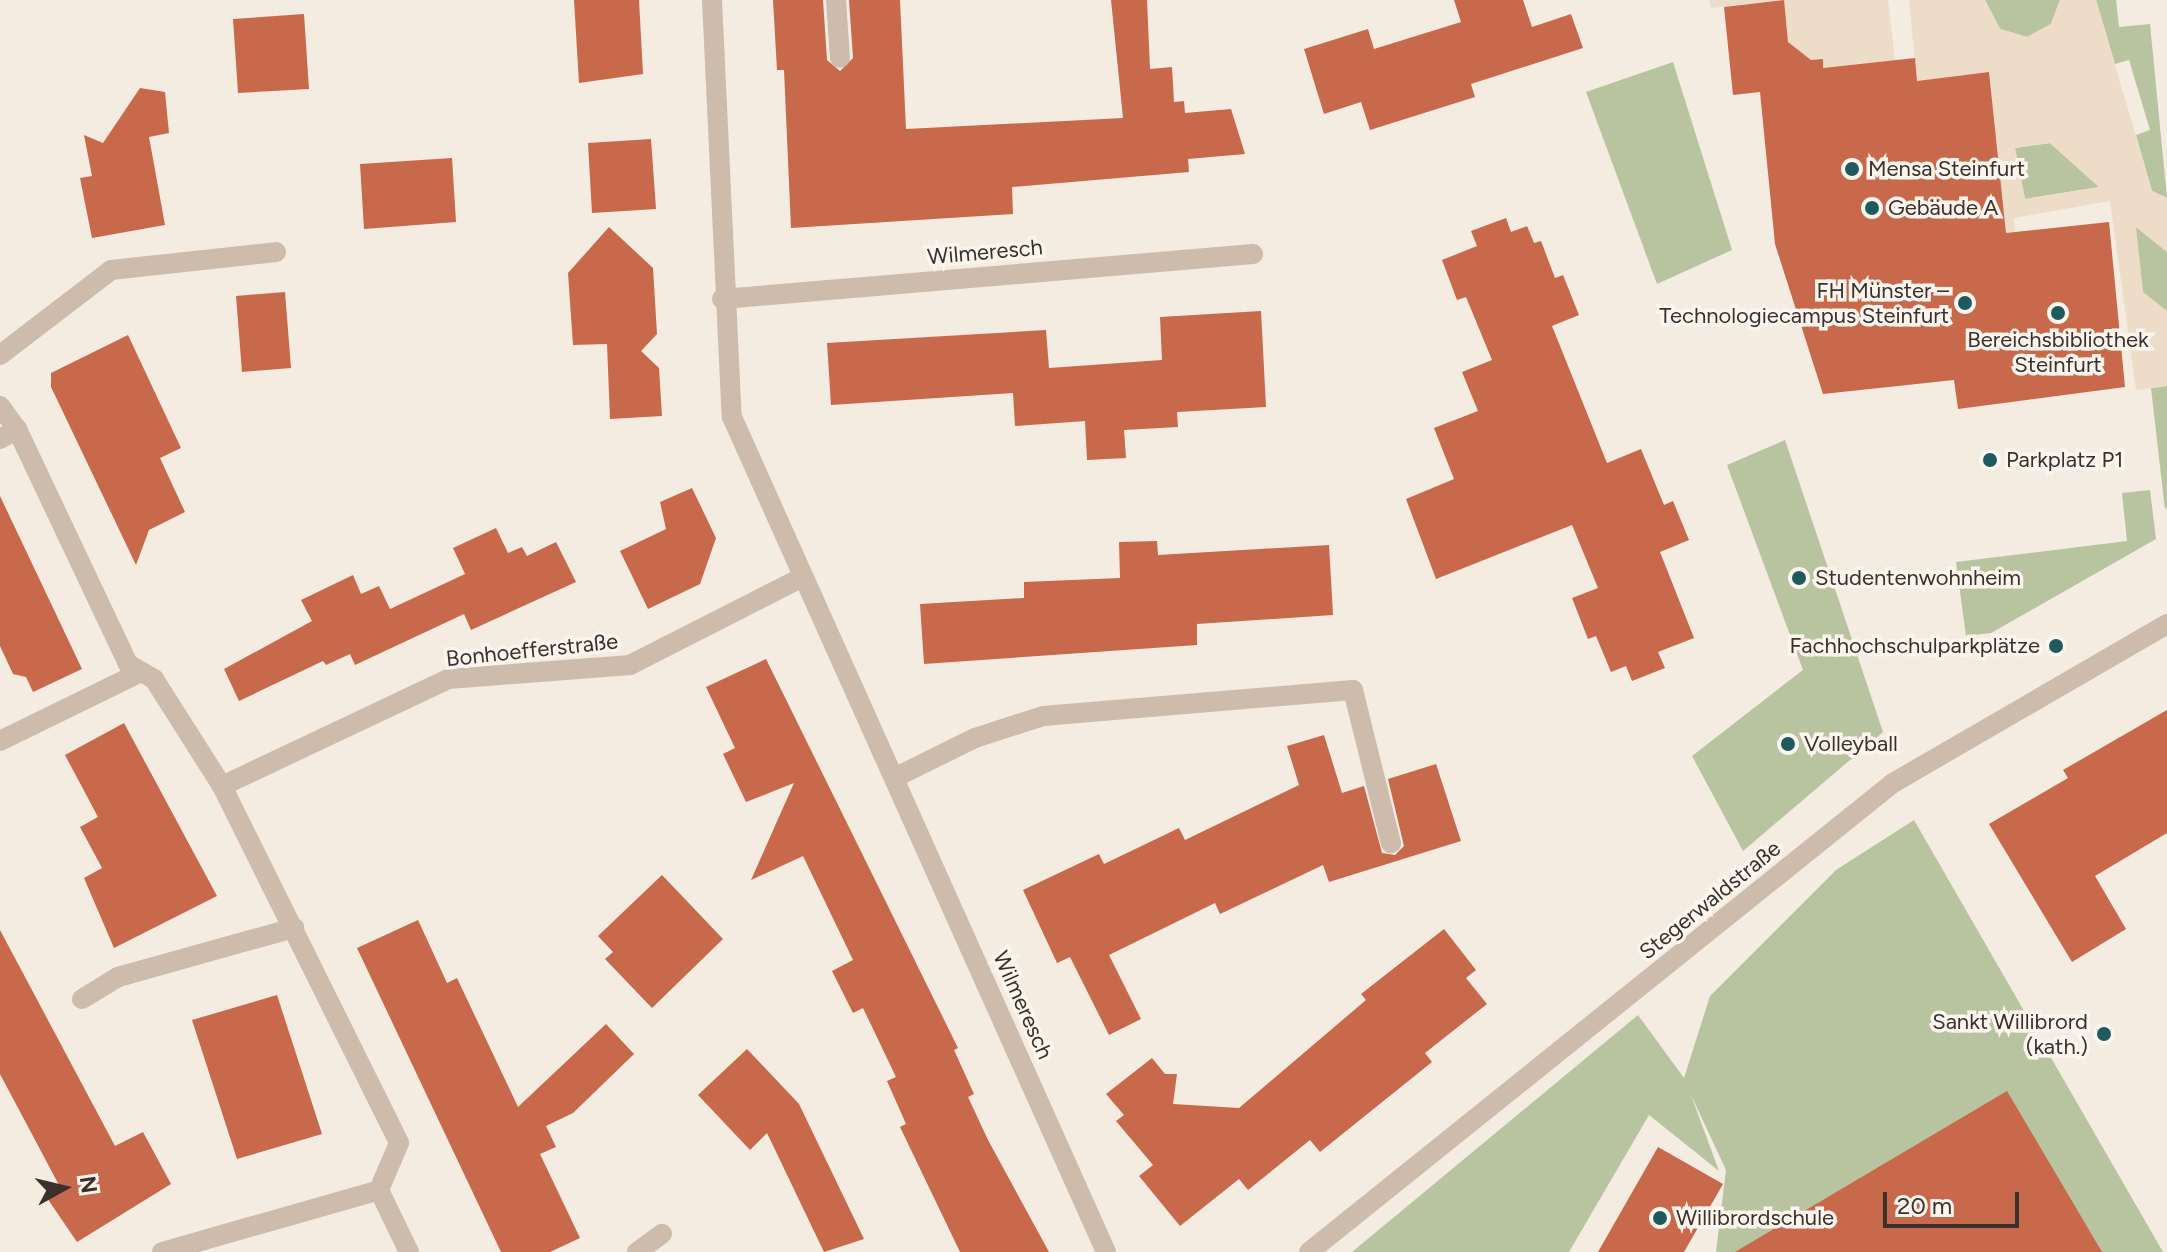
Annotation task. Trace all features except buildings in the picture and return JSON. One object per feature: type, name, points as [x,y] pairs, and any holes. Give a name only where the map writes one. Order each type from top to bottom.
[{"type":"street","name":"Wilmeresch","points":[[712,0],[722,299],[732,417],[801,578],[896,777],[1106,1252]]},
{"type":"street","points":[[836,0],[840,58]]},
{"type":"street","points":[[0,355],[111,270],[276,252]]},
{"type":"street","name":"Wilmeresch","points":[[722,299],[1253,254]]},
{"type":"street","points":[[0,406],[9,434],[128,664],[154,679],[222,786],[399,1143],[379,1190],[409,1252]]},
{"type":"street","name":"Bonhoefferstraße","points":[[222,786],[448,679],[630,665],[801,578]]},
{"type":"street","name":"Stegerwaldstraße","points":[[1309,1252],[1893,783],[2167,624]]},
{"type":"street","points":[[0,741],[141,672]]},
{"type":"street","points":[[896,777],[975,738],[1043,716],[1353,690],[1391,843]]},
{"type":"street","points":[[82,999],[118,977],[294,928]]},
{"type":"street","points":[[162,1252],[379,1190]]},
{"type":"street","points":[[637,1252],[662,1234]]},
{"type":"green space","points":[[1985,0],[2060,0],[2051,24],[2027,37],[2000,29]]},
{"type":"green space","points":[[2096,0],[2116,0],[2119,27],[2150,24],[2167,198],[2152,191],[2136,135],[2150,130],[2129,60],[2115,64]]},
{"type":"green space","points":[[1673,62],[1732,250],[1657,284],[1586,92]]},
{"type":"green space","points":[[2050,143],[2099,187],[2025,199],[2015,148]]},
{"type":"green space","points":[[2135,226],[2167,252],[2167,311],[2143,293]]},
{"type":"green space","points":[[2167,386],[2167,506],[2165,510],[2151,388]]},
{"type":"green space","points":[[1785,440],[1883,732],[1743,851],[1692,756],[1803,670],[1727,465]]},
{"type":"green space","points":[[2150,490],[2156,539],[1991,633],[1966,636],[1956,562],[2127,541],[2122,493]]},
{"type":"green space","points":[[1914,820],[2163,1252],[1716,1252],[1726,1170],[1691,1095],[1719,1171],[1649,1115],[1569,1252],[1352,1252],[1638,1015],[1684,1078],[1710,996],[1836,870]]},
{"type":"shaded area","points":[[1709,0],[1783,0],[1711,8]]},
{"type":"shaded area","points":[[1783,0],[1888,0],[1895,60],[1823,68],[1822,59],[1807,61],[1789,46]]},
{"type":"shaded area","points":[[1909,0],[1985,0],[2000,29],[2027,37],[2051,24],[2060,0],[2096,0],[2152,191],[2167,198],[2167,252],[2136,227],[2143,292],[2167,311],[2167,386],[2136,390],[2110,201],[2014,218],[2015,231],[2006,233],[1989,72],[1917,81]],"holes":[[[2050,143],[2099,187],[2025,199],[2015,148]]]},
{"type":"place","name":"Mensa Steinfurt","points":[[1852,169]]},
{"type":"place","name":"Gebäude A","points":[[1872,208]]},
{"type":"place","name":"FH Münster – Technologiecampus Steinfurt","points":[[1965,303]]},
{"type":"place","name":"Bereichsbibliothek Steinfurt","points":[[2058,313]]},
{"type":"place","name":"Parkplatz P1","points":[[1990,460]]},
{"type":"place","name":"Studentenwohnheim","points":[[1799,578]]},
{"type":"place","name":"Fachhochschulparkplätze","points":[[2056,646]]},
{"type":"place","name":"Volleyball","points":[[1788,744]]},
{"type":"place","name":"Sankt Willibrord (kath.)","points":[[2104,1034]]},
{"type":"place","name":"Willibrordschule","points":[[1660,1218]]}]
